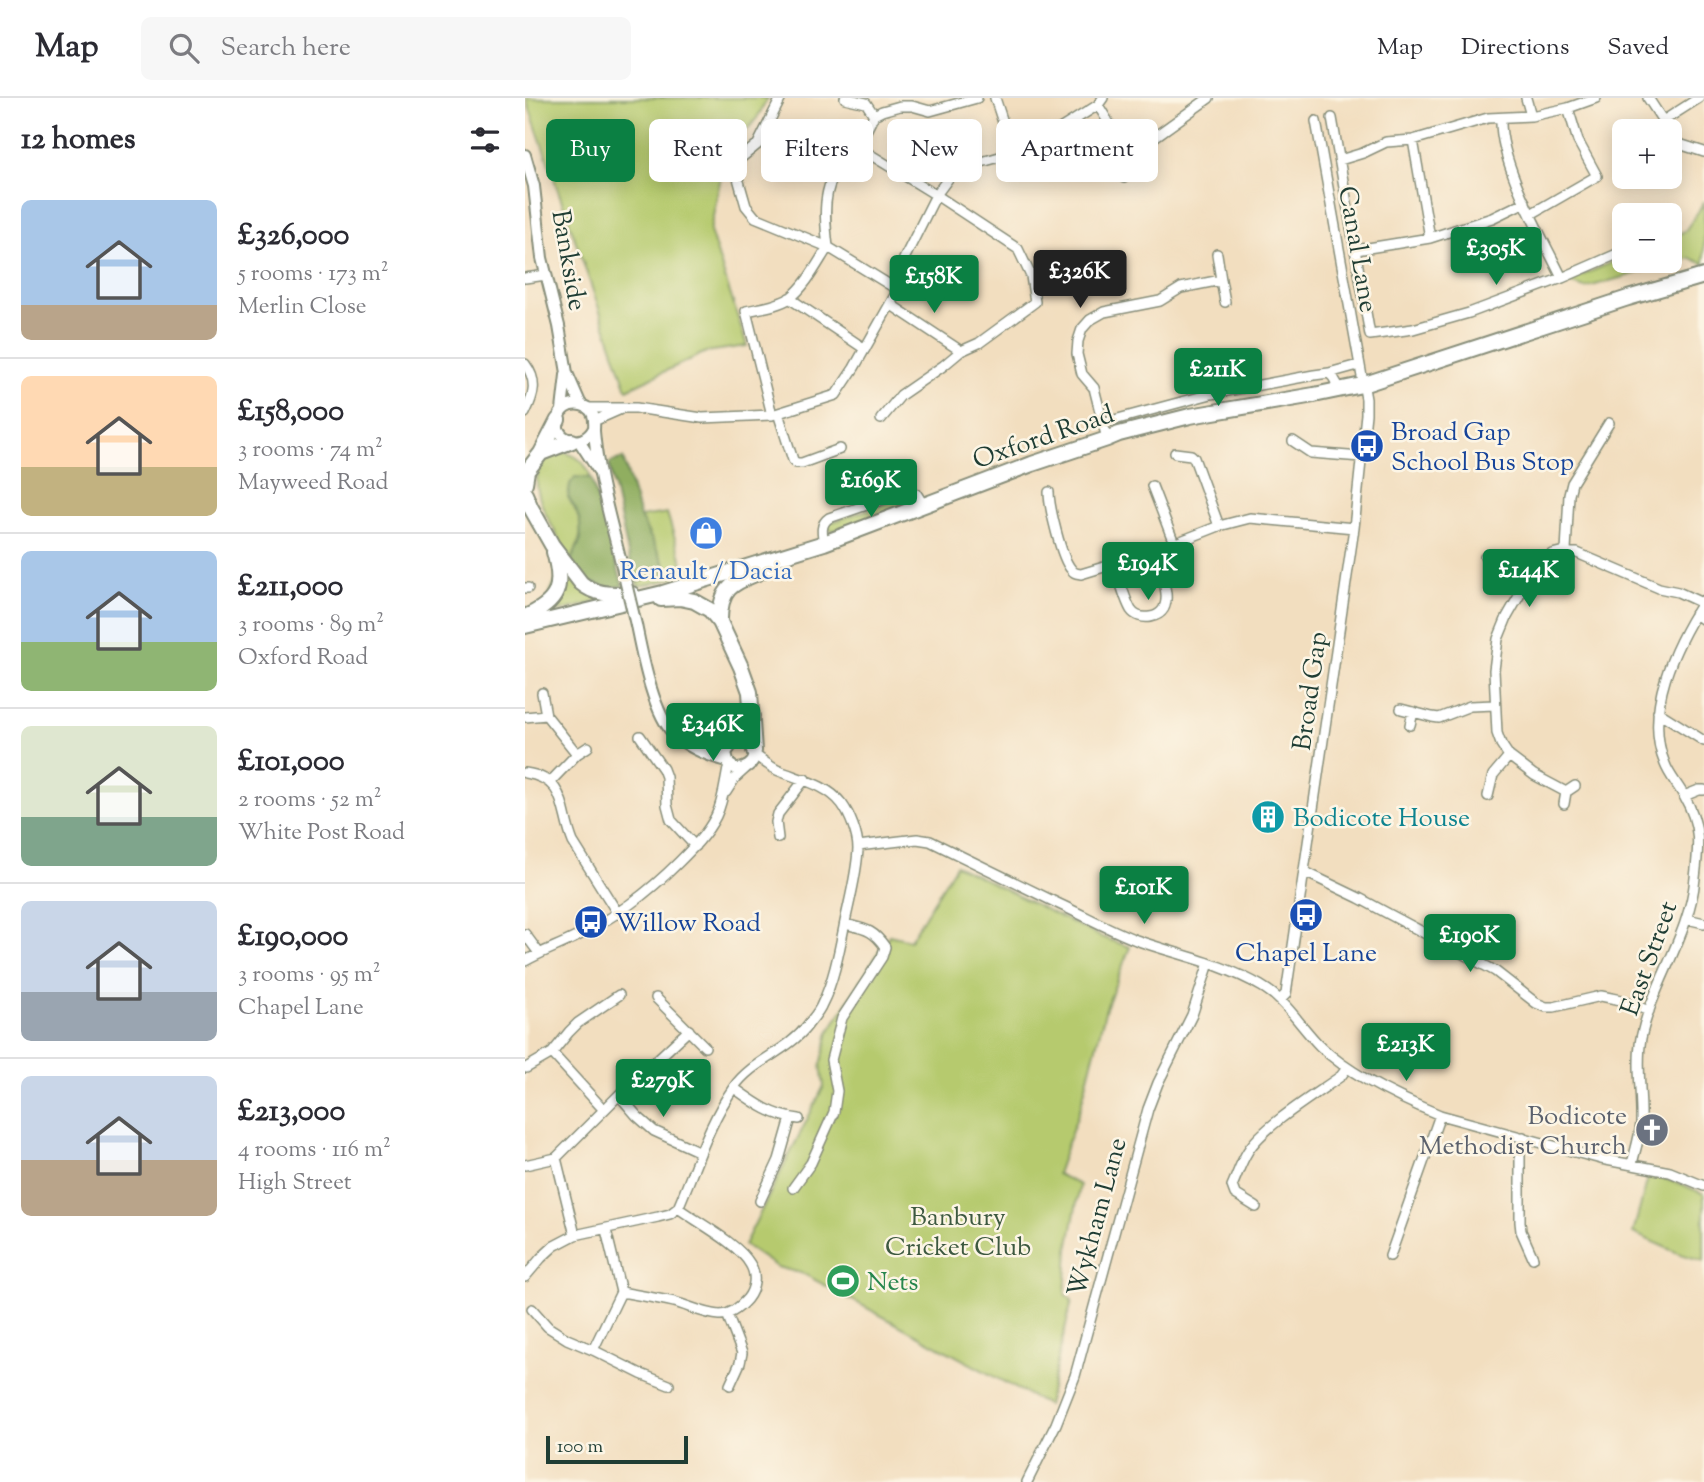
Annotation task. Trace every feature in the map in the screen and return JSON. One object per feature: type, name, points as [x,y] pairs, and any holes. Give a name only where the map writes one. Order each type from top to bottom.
[{"type":"main road","name":"Oxford Road","points":[[525,626],[663,593],[824,543],[1119,434],[1190,416],[1362,385],[1628,298],[1704,276]]},
{"type":"main road","points":[[525,483],[527,471],[541,453],[560,415]]},
{"type":"main road","points":[[541,453],[575,441]]},
{"type":"main road","points":[[525,494],[530,508],[552,545],[576,578],[586,587],[615,595],[663,593]]},
{"type":"main road","points":[[525,617],[546,606],[556,592],[560,576],[552,545]]},
{"type":"main road","points":[[720,622],[721,604],[730,587],[799,551]]},
{"type":"main road","points":[[635,600],[687,599],[706,607],[720,622],[746,680],[753,715],[755,753]]},
{"type":"main road","points":[[734,742],[744,732],[753,715]]},
{"type":"street","points":[[781,98],[758,144],[736,162],[746,206],[755,217],[828,247],[898,290]]},
{"type":"street","points":[[845,98],[866,103],[874,115]]},
{"type":"street","points":[[872,119],[874,115],[900,102],[930,111],[976,98]]},
{"type":"street","points":[[995,98],[1002,119]]},
{"type":"street","points":[[1158,134],[1209,98]]},
{"type":"street","points":[[1526,98],[1531,116]]},
{"type":"street","points":[[1340,160],[1386,142],[1413,140],[1487,118],[1531,116],[1568,108],[1596,98]]},
{"type":"street","points":[[1648,98],[1662,119]]},
{"type":"street","points":[[1666,119],[1699,98]]},
{"type":"street","points":[[1074,119],[1100,102],[1109,119]]},
{"type":"street","points":[[1531,214],[1598,176],[1578,141],[1568,108]]},
{"type":"street","points":[[1332,118],[1370,334],[1413,328],[1469,313],[1612,256]]},
{"type":"street","points":[[1501,118],[1500,132],[1506,158],[1562,278]]},
{"type":"street","name":"Canal Lane","points":[[1316,121],[1362,385]]},
{"type":"street","points":[[1413,140],[1430,238]]},
{"type":"street","points":[[1682,145],[1704,152]]},
{"type":"street","name":"Bankside","points":[[525,155],[536,195],[542,258],[559,326],[567,373],[584,406]]},
{"type":"street","points":[[873,156],[1018,249],[1031,276],[1035,302],[901,395],[881,419]]},
{"type":"street","points":[[600,472],[575,441],[559,431],[560,415],[571,405],[636,408],[702,418],[775,414],[836,395],[898,290],[904,259],[936,195],[950,176],[971,164],[996,157]]},
{"type":"street","points":[[830,182],[824,212],[828,247],[806,281],[789,298],[770,306],[746,311],[775,414],[793,460],[801,463],[840,449]]},
{"type":"street","points":[[1356,250],[1430,238],[1492,218],[1525,202]]},
{"type":"street","points":[[1217,254],[1225,302]]},
{"type":"street","points":[[525,278],[546,275]]},
{"type":"street","points":[[1107,439],[1094,388],[1082,374],[1077,354],[1082,329],[1090,320],[1104,312],[1160,301],[1181,288],[1221,280]]},
{"type":"street","points":[[789,298],[865,349]]},
{"type":"street","points":[[890,304],[961,351]]},
{"type":"street","points":[[525,364],[534,385],[525,413]]},
{"type":"street","points":[[1103,423],[1210,394],[1329,373],[1359,365]]},
{"type":"street","name":"Bankside","points":[[560,415],[567,373]]},
{"type":"street","points":[[1329,373],[1340,389]]},
{"type":"street","name":"Broad Gap","points":[[1280,1000],[1286,994],[1354,528],[1366,414],[1362,385]]},
{"type":"street","points":[[525,1277],[554,1246],[575,1235],[658,1217],[678,1208],[714,1123],[740,1079],[805,1029],[822,1005],[837,961],[858,846],[843,805],[834,795],[804,779],[777,770],[736,769],[728,762],[691,746],[676,736],[665,723],[659,713],[624,575],[600,472],[593,416],[584,406]]},
{"type":"street","points":[[575,441],[588,437],[594,425],[620,409]]},
{"type":"street","points":[[1566,551],[1572,483],[1608,423]]},
{"type":"street","points":[[1293,441],[1311,453],[1361,457]]},
{"type":"street","points":[[1175,453],[1194,458],[1219,526]]},
{"type":"street","points":[[1152,486],[1174,543]]},
{"type":"street","points":[[824,543],[822,528],[829,518],[907,491],[916,493],[924,506]]},
{"type":"street","points":[[1049,492],[1049,506],[1067,563],[1074,572],[1086,574],[1219,526],[1250,518],[1354,528]]},
{"type":"street","points":[[1566,792],[1534,775],[1509,757],[1497,733],[1494,670],[1498,639],[1527,582],[1544,559],[1566,551],[1577,553],[1659,588],[1703,602]]},
{"type":"street","points":[[1115,564],[1130,609],[1140,616],[1154,616],[1165,606],[1167,592],[1153,552]]},
{"type":"street","points":[[1485,557],[1527,582]]},
{"type":"street","name":"East Street","points":[[1632,1164],[1641,1124],[1639,1053],[1649,1011],[1688,919],[1695,879],[1698,836],[1696,821],[1666,767],[1660,750],[1656,731],[1658,712],[1670,667],[1703,602]]},
{"type":"street","points":[[1695,614],[1704,620]]},
{"type":"street","points":[[542,693],[546,715],[577,754]]},
{"type":"street","points":[[1401,709],[1439,718],[1470,706],[1495,705]]},
{"type":"street","points":[[1410,725],[1413,712]]},
{"type":"street","points":[[1658,712],[1704,741]]},
{"type":"street","points":[[525,717],[546,715]]},
{"type":"street","points":[[640,736],[666,777],[667,805],[671,820],[695,846]]},
{"type":"street","points":[[691,746],[716,748],[745,741],[755,753],[777,770]]},
{"type":"street","points":[[723,796],[728,762],[726,753],[734,742]]},
{"type":"street","points":[[550,782],[577,754],[589,747]]},
{"type":"street","points":[[525,961],[618,914],[660,882],[712,825],[730,783],[753,762],[755,753]]},
{"type":"street","points":[[1488,796],[1493,775],[1509,757]]},
{"type":"street","points":[[525,773],[550,782],[564,807],[573,842],[618,914]]},
{"type":"street","points":[[778,838],[778,814],[804,779]]},
{"type":"street","points":[[1564,804],[1566,792],[1575,786]]},
{"type":"street","points":[[1684,796],[1704,790]]},
{"type":"street","points":[[858,846],[917,839],[930,841],[1124,934],[1242,976],[1280,1000],[1322,1047],[1347,1068],[1440,1115],[1601,1159],[1670,1172],[1704,1186]]},
{"type":"street","points":[[1305,872],[1495,971],[1536,1003],[1554,1007],[1601,996],[1621,1000],[1649,1011]]},
{"type":"street","points":[[1688,919],[1704,923]]},
{"type":"street","points":[[793,1188],[811,1163],[834,1112],[837,1091],[831,1060],[842,1018],[882,957],[885,947],[877,935],[845,924]]},
{"type":"street","points":[[525,934],[539,953]]},
{"type":"street","name":"Wykham Lane","points":[[1027,1482],[1056,1424],[1075,1376],[1148,1109],[1192,1015],[1209,963]]},
{"type":"street","points":[[526,1068],[552,1053],[578,1023],[619,995]]},
{"type":"street","points":[[656,998],[705,1047]]},
{"type":"street","points":[[525,1165],[555,1158],[689,1030]]},
{"type":"street","points":[[552,1053],[604,1110]]},
{"type":"street","points":[[1256,1207],[1235,1194],[1232,1186],[1248,1150],[1275,1124],[1341,1076],[1347,1068]]},
{"type":"street","points":[[734,1088],[761,1108],[795,1119],[760,1201]]},
{"type":"street","points":[[619,1095],[654,1131],[700,1153]]},
{"type":"street","points":[[1390,1256],[1440,1115]]},
{"type":"street","points":[[1523,1138],[1520,1153],[1520,1222],[1524,1240],[1533,1258]]},
{"type":"street","points":[[555,1158],[575,1235]]},
{"type":"street","points":[[621,1292],[675,1302],[723,1315],[741,1305],[750,1295],[754,1281],[751,1264],[745,1256],[678,1208]]},
{"type":"street","points":[[593,1350],[621,1292],[606,1230]]},
{"type":"street","points":[[532,1309],[548,1327],[568,1339],[669,1385]]},
{"type":"street","points":[[727,1314],[742,1353],[730,1385]]},
{"type":"green space","points":[[526,98],[768,98],[747,130],[747,119],[649,119],[649,182],[720,182],[710,231],[747,346],[706,352],[627,389],[555,182],[635,182],[635,119],[546,119],[546,156]]},
{"type":"green space","points":[[1704,203],[1704,264],[1690,258],[1682,260],[1682,232]]},
{"type":"green space","points":[[1612,262],[1612,273],[1638,273],[1585,288],[1569,281]]},
{"type":"green space","points":[[556,451],[578,458],[586,466],[591,478],[584,477],[568,497],[581,528],[579,542],[571,560],[542,506],[537,486],[540,466]]},
{"type":"green space","points":[[623,458],[640,517],[668,571],[636,582],[609,465]]},
{"type":"green space","points":[[575,477],[591,478],[623,586],[610,588],[586,581],[571,560],[581,540],[580,522],[568,497],[570,484]]},
{"type":"green space","points":[[904,495],[914,496],[917,500],[833,531],[827,526],[834,519],[835,521]]},
{"type":"green space","points":[[667,513],[686,574],[638,586],[636,582],[667,571],[640,517]]},
{"type":"green space","points":[[563,568],[617,597],[537,617]]},
{"type":"green space","name":"Banbury Cricket Club","points":[[956,865],[1101,937],[1130,947],[1106,1008],[1081,1105],[1057,1174],[1080,1185],[1068,1250],[1065,1294],[1072,1300],[1047,1405],[804,1274],[777,1267],[744,1245],[824,1086],[821,1065],[829,1032],[889,935],[910,940]]},
{"type":"green space","points":[[1649,1174],[1704,1194],[1704,1261],[1680,1254],[1633,1233]]},
{"type":"place","name":"Broad Gap School Bus Stop","points":[[1367,446]]},
{"type":"place","name":"Renault / Dacia","points":[[706,533]]},
{"type":"place","name":"Bodicote House","points":[[1268,817]]},
{"type":"place","name":"Chapel Lane","points":[[1306,915]]},
{"type":"place","name":"Willow Road","points":[[591,922]]},
{"type":"place","name":"Bodicote Methodist Church","points":[[1652,1130]]},
{"type":"place","name":"Nets","points":[[843,1281]]}]
